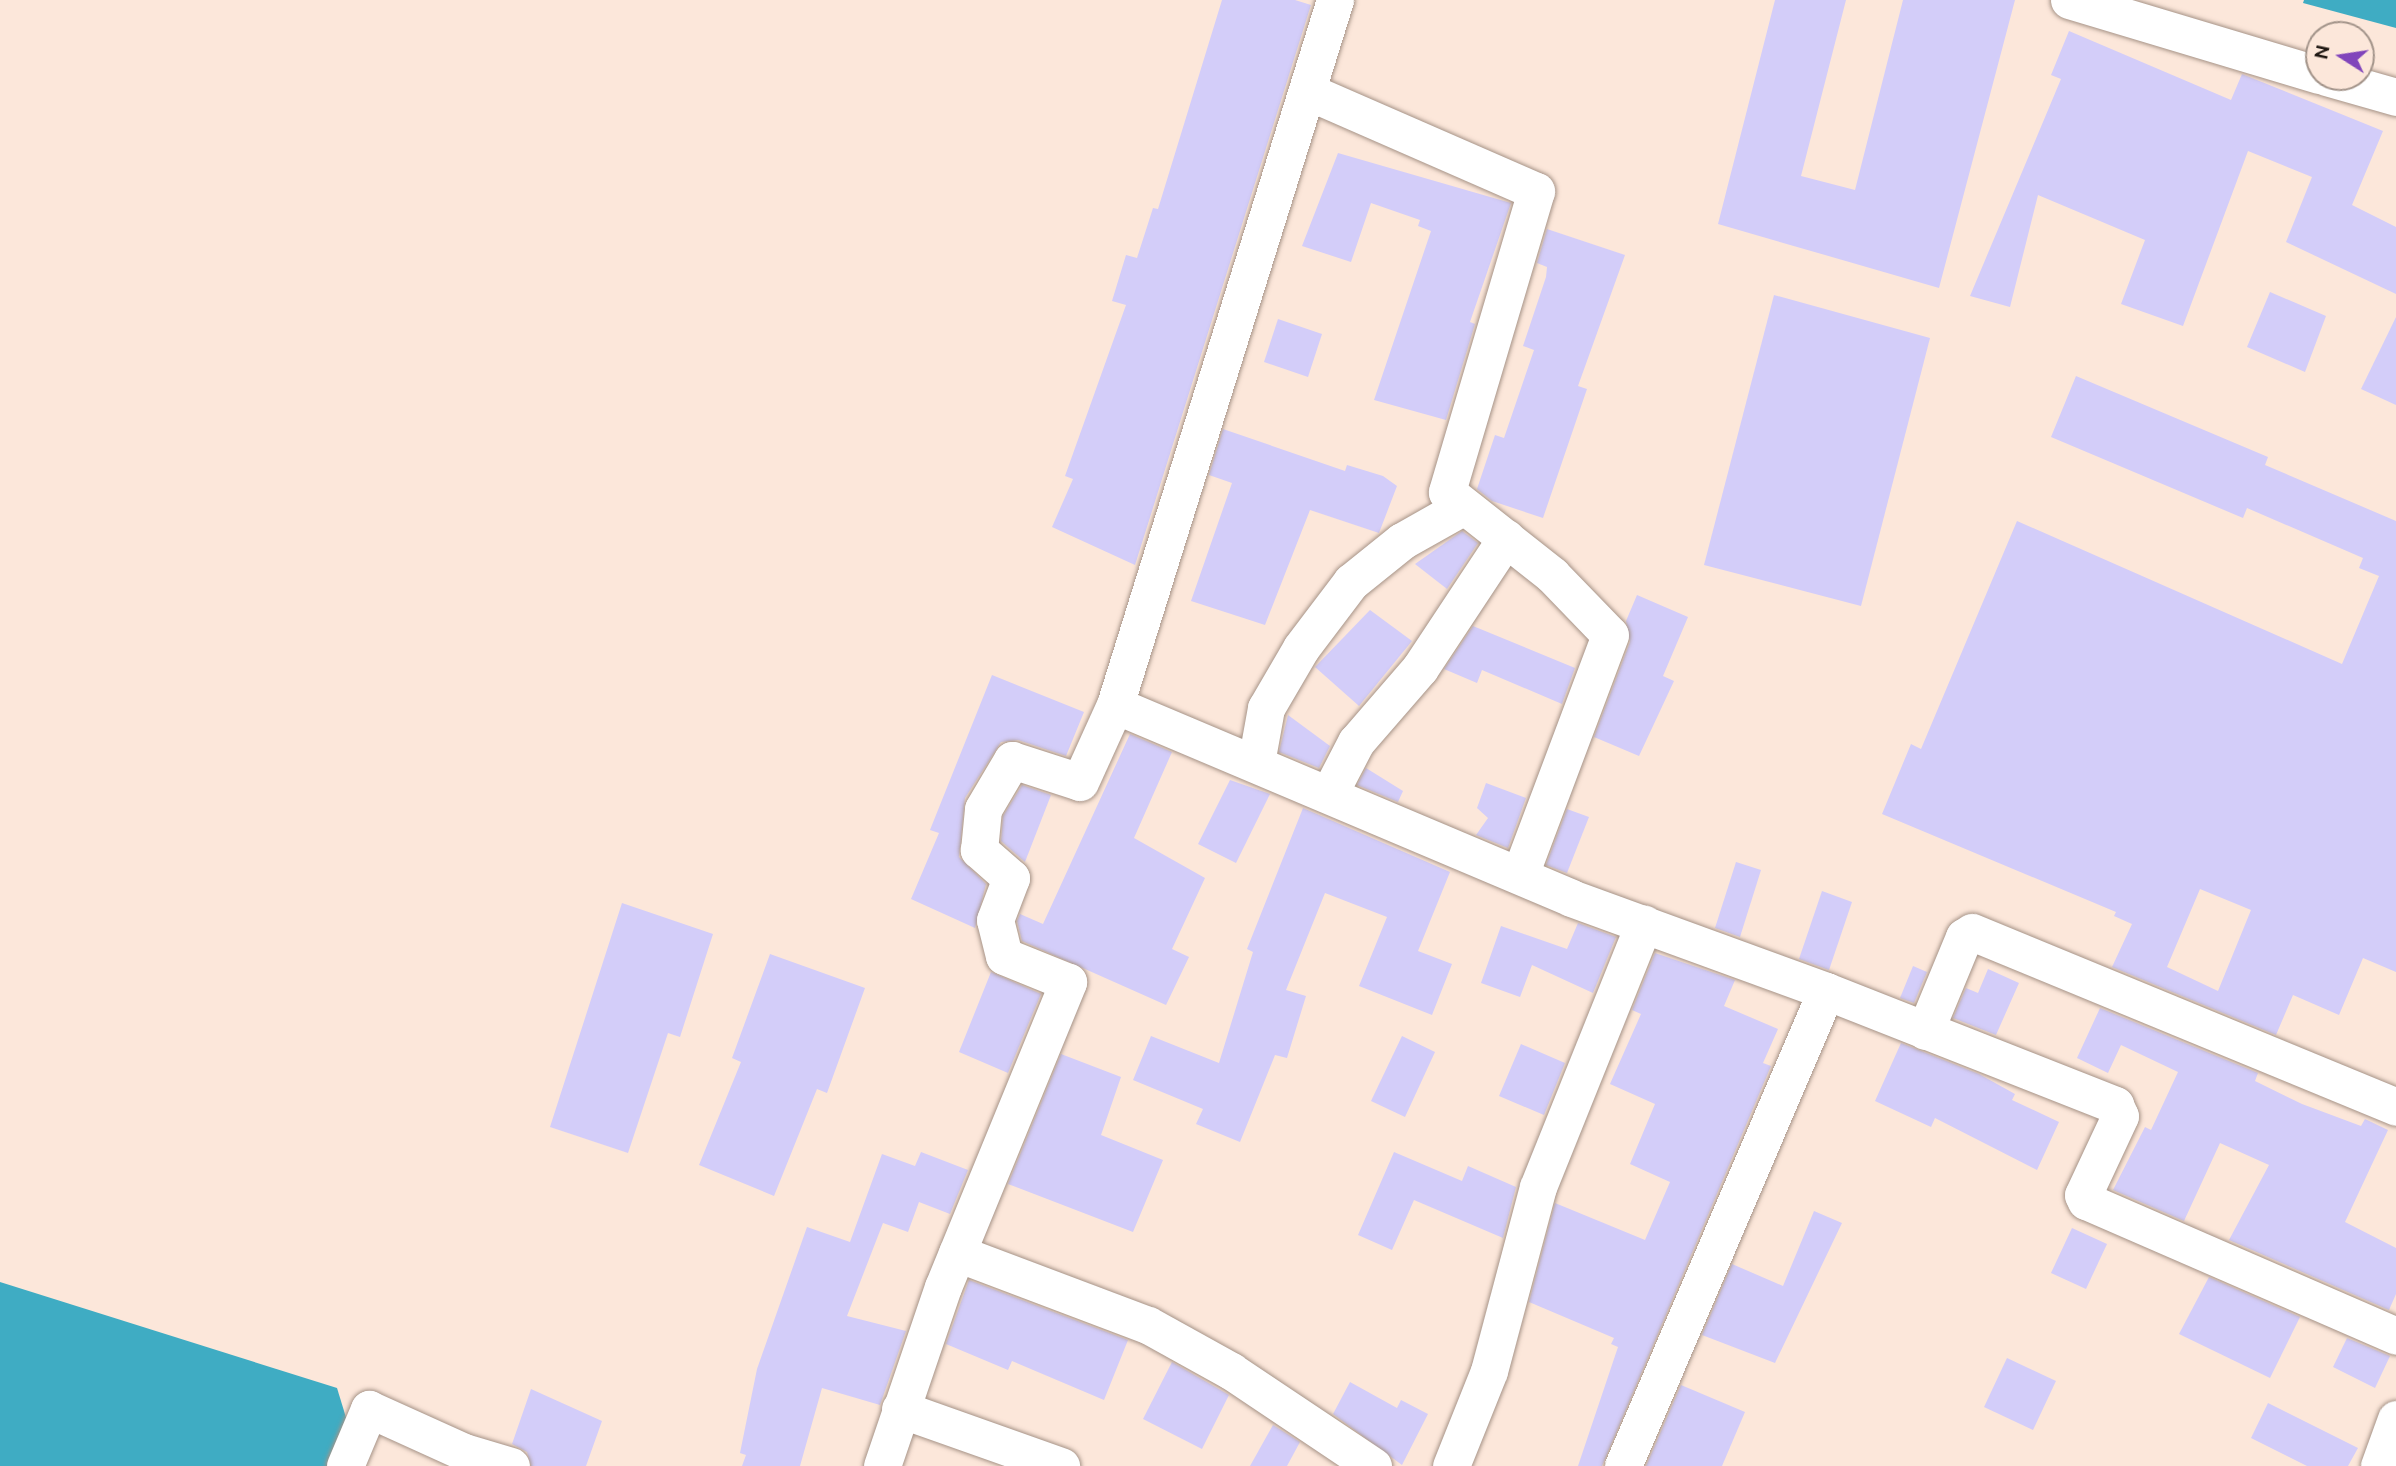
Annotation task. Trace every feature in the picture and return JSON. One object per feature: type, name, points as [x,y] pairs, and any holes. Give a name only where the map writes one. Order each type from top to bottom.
[{"type":"street","points":[[882,1466],[957,1253],[1068,982],[1004,956],[995,920],[1011,878],[979,850],[983,809],[1012,760],[1080,782],[1115,705],[1335,0]]},
{"type":"street","points":[[2069,0],[2305,71]]},
{"type":"street","points":[[1307,91],[1536,191],[1447,492],[1552,575],[1610,635],[1520,875]]},
{"type":"street","points":[[2375,91],[2396,97]]},
{"type":"street","points":[[1256,763],[1266,708],[1301,648],[1351,582],[1402,541],[1465,506]]},
{"type":"street","points":[[1329,794],[1356,742],[1420,668],[1506,538]]},
{"type":"street","points":[[1115,705],[1520,875],[1826,991],[2119,1109],[2083,1195],[2086,1201],[2396,1336]]},
{"type":"street","points":[[1451,1466],[1489,1371],[1538,1187],[1644,923]]},
{"type":"street","points":[[1925,1031],[1964,937],[1972,932],[2396,1107]]},
{"type":"street","points":[[1623,1466],[1826,991]]},
{"type":"street","points":[[957,1253],[1148,1325],[1231,1371],[1373,1466]]},
{"type":"street","points":[[345,1466],[369,1409],[511,1466]]},
{"type":"street","points":[[900,1409],[1061,1466]]},
{"type":"street","points":[[2379,1466],[2396,1419]]},
{"type":"water","points":[[2304,0],[2396,0],[2396,28],[2375,21],[2303,3]]},
{"type":"water","points":[[0,1282],[337,1388],[348,1424],[329,1466],[0,1466]]},
{"type":"building","points":[[1222,0],[1295,0],[1311,5],[1135,565],[1052,527],[1073,479],[1065,476],[1126,305],[1112,301],[1126,255],[1137,258],[1153,208],[1158,209]]},
{"type":"building","points":[[1775,0],[1846,0],[1801,176],[1855,190],[1903,0],[2015,0],[1939,288],[1718,224]]},
{"type":"building","points":[[2069,31],[2231,100],[2242,74],[2383,131],[2352,205],[2396,227],[2396,294],[2286,242],[2312,177],[2248,151],[2183,326],[2121,304],[2145,240],[2038,195],[2010,307],[1970,296],[2061,79],[2051,75]]},
{"type":"building","points":[[1338,153],[1511,203],[1470,322],[1475,324],[1446,420],[1374,400],[1431,231],[1418,226],[1420,220],[1371,203],[1351,262],[1302,246]]},
{"type":"building","points":[[1547,229],[1625,255],[1578,386],[1587,389],[1543,518],[1492,501],[1477,489],[1495,435],[1504,438],[1534,350],[1523,346],[1546,277],[1547,267],[1537,263]]},
{"type":"building","points":[[2270,292],[2326,316],[2305,372],[2247,347]]},
{"type":"building","points":[[1774,295],[1930,338],[1861,606],[1704,565]]},
{"type":"building","points":[[2396,317],[2396,405],[2361,389]]},
{"type":"building","points":[[1278,319],[1322,334],[1308,377],[1264,362]]},
{"type":"building","points":[[2076,376],[2268,457],[2265,465],[2396,521],[2396,972],[2363,958],[2339,1015],[2293,995],[2276,1035],[2112,967],[2132,924],[2114,916],[2116,912],[1882,814],[1911,744],[1921,749],[2017,521],[2342,664],[2379,576],[2359,568],[2363,558],[2247,508],[2243,518],[2051,437]],"holes":[[[2200,889],[2251,910],[2218,991],[2167,967]]]},
{"type":"building","points":[[1223,429],[1345,471],[1347,465],[1383,476],[1397,486],[1379,533],[1310,510],[1265,625],[1191,601],[1232,483],[1209,475]]},
{"type":"building","points":[[1462,531],[1478,543],[1447,589],[1415,564]]},
{"type":"building","points":[[1637,595],[1688,617],[1663,676],[1674,681],[1639,756],[1594,737],[1630,642],[1626,621]]},
{"type":"building","points":[[1370,610],[1412,641],[1359,706],[1315,667]]},
{"type":"building","points":[[1473,626],[1575,668],[1562,704],[1482,670],[1477,683],[1444,669]]},
{"type":"building","points":[[992,675],[1084,712],[1066,756],[1018,740],[1001,742],[965,798],[959,857],[986,884],[975,928],[911,899],[939,833],[930,830]]},
{"type":"building","points":[[1288,715],[1330,746],[1319,768],[1279,752]]},
{"type":"building","points":[[1130,734],[1172,752],[1134,838],[1205,878],[1172,949],[1189,957],[1166,1005],[1022,941],[1017,921],[1020,914],[1043,924]]},
{"type":"building","points":[[1366,768],[1403,791],[1398,802],[1357,785]]},
{"type":"building","points":[[1230,780],[1270,794],[1236,863],[1198,844]]},
{"type":"building","points":[[1486,783],[1526,798],[1508,848],[1476,835],[1488,818],[1477,808]]},
{"type":"building","points":[[1022,785],[1051,795],[1025,862],[1001,841],[1003,816]]},
{"type":"building","points":[[1303,808],[1450,872],[1418,951],[1452,964],[1432,1015],[1359,986],[1387,917],[1325,893],[1286,990],[1306,996],[1287,1058],[1275,1055],[1240,1142],[1196,1124],[1203,1109],[1133,1080],[1151,1036],[1219,1063],[1253,952],[1247,949]]},
{"type":"building","points":[[1567,809],[1589,817],[1567,873],[1546,865]]},
{"type":"building","points":[[1736,862],[1761,870],[1740,937],[1715,928]]},
{"type":"building","points":[[1822,891],[1852,902],[1829,970],[1799,959]]},
{"type":"building","points":[[622,903],[713,934],[680,1037],[668,1033],[628,1153],[550,1127]]},
{"type":"building","points":[[1578,923],[1616,937],[1593,993],[1532,965],[1520,997],[1481,983],[1501,926],[1567,949]]},
{"type":"building","points":[[1655,953],[1735,980],[1724,1006],[1778,1029],[1763,1063],[1771,1066],[1602,1466],[1578,1466],[1618,1347],[1611,1344],[1614,1338],[1529,1302],[1555,1203],[1645,1240],[1670,1182],[1630,1164],[1655,1104],[1610,1084],[1641,1014],[1632,1010]]},
{"type":"building","points":[[770,954],[865,988],[827,1093],[817,1089],[774,1196],[699,1165],[741,1062],[732,1058]]},
{"type":"building","points":[[1913,966],[1927,972],[1914,1003],[1900,998]]},
{"type":"building","points":[[1988,969],[2019,983],[1996,1035],[1953,1018],[1966,988],[1978,993]]},
{"type":"building","points":[[991,972],[1041,994],[1008,1073],[959,1052]]},
{"type":"building","points":[[2100,1008],[2258,1073],[2255,1081],[2302,1104],[2361,1126],[2365,1119],[2388,1130],[2345,1222],[2396,1248],[2396,1294],[2389,1310],[2229,1240],[2269,1165],[2220,1143],[2184,1221],[2113,1190],[2145,1127],[2151,1130],[2178,1072],[2121,1045],[2108,1073],[2077,1058]]},
{"type":"building","points":[[1402,1036],[1435,1052],[1405,1117],[1371,1101]]},
{"type":"building","points":[[1901,1043],[1979,1074],[2015,1094],[2012,1100],[2059,1122],[2037,1170],[1935,1118],[1931,1127],[1875,1101]]},
{"type":"building","points":[[1521,1044],[1565,1063],[1544,1115],[1499,1096]]},
{"type":"building","points":[[1061,1054],[1121,1077],[1101,1135],[1163,1160],[1133,1232],[1008,1184]]},
{"type":"building","points":[[921,1152],[968,1170],[950,1214],[919,1202],[908,1232],[883,1223],[847,1316],[906,1331],[880,1405],[822,1388],[800,1466],[742,1466],[746,1455],[740,1453],[757,1369],[807,1227],[850,1242],[882,1154],[915,1166]]},
{"type":"building","points":[[1394,1152],[1462,1181],[1468,1166],[1516,1187],[1503,1238],[1414,1200],[1392,1250],[1358,1235]]},
{"type":"building","points":[[1814,1211],[1842,1223],[1775,1363],[1702,1335],[1732,1264],[1783,1286]]},
{"type":"building","points":[[2072,1228],[2107,1244],[2086,1289],[2051,1273]]},
{"type":"building","points":[[2209,1277],[2300,1317],[2270,1378],[2179,1334]]},
{"type":"building","points":[[969,1280],[1128,1340],[1104,1400],[1012,1361],[1008,1370],[946,1344]]},
{"type":"building","points":[[2347,1338],[2390,1356],[2375,1388],[2333,1367]]},
{"type":"building","points":[[2007,1358],[2056,1381],[2033,1430],[1984,1407]]},
{"type":"building","points":[[1172,1362],[1229,1395],[1202,1449],[1143,1419]]},
{"type":"building","points":[[1350,1382],[1397,1408],[1401,1400],[1428,1414],[1402,1465],[1333,1414]]},
{"type":"building","points":[[1681,1385],[1745,1412],[1722,1466],[1646,1466]]},
{"type":"building","points":[[531,1389],[602,1421],[586,1466],[531,1466],[527,1452],[512,1444]]},
{"type":"building","points":[[2268,1403],[2358,1448],[2348,1466],[2307,1466],[2251,1438]]},
{"type":"building","points":[[1273,1425],[1300,1442],[1287,1466],[1250,1466]]}]
